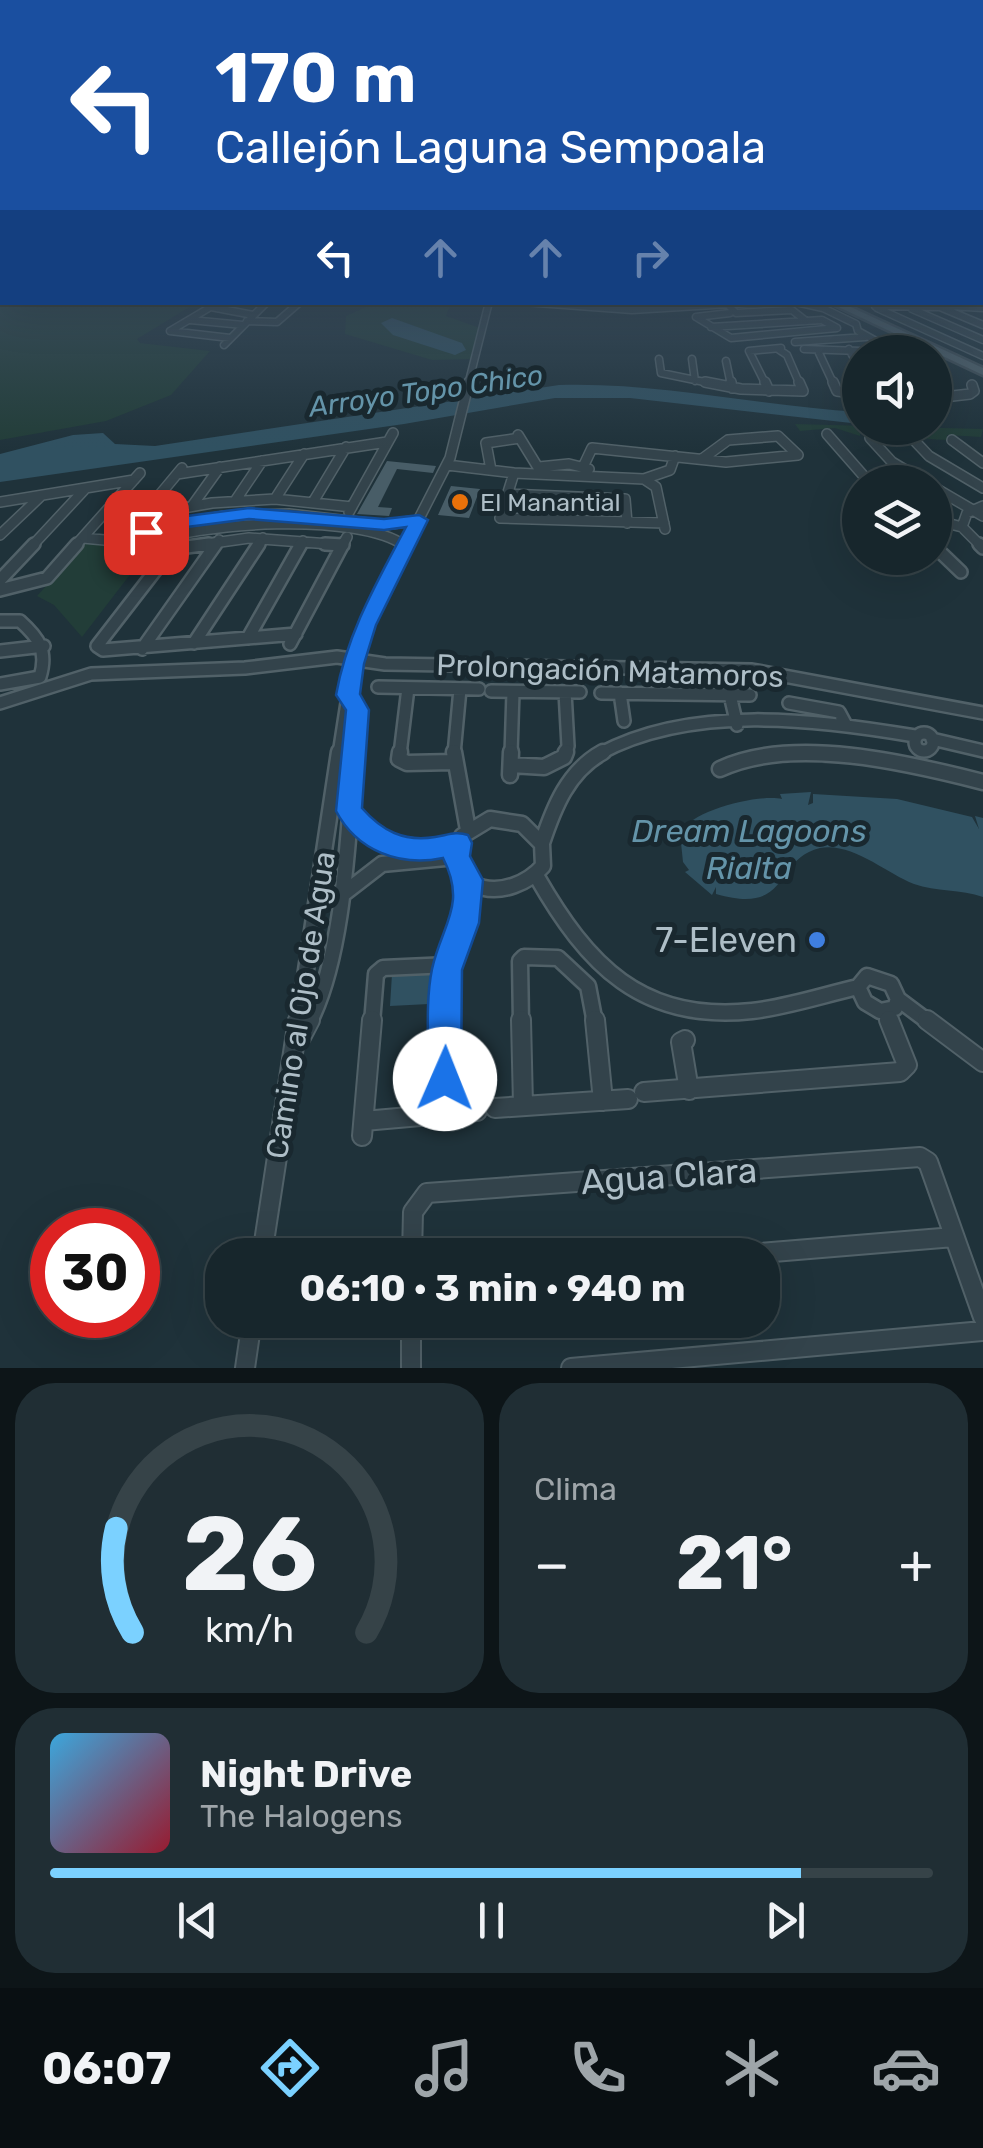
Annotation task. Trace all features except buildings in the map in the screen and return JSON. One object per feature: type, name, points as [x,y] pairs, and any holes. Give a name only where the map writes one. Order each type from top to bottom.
[{"type":"main road","points":[[865,323],[892,335]]},
{"type":"main road","points":[[865,323],[983,375]]},
{"type":"main road","points":[[952,362],[983,375]]},
{"type":"street","points":[[186,323],[171,332],[226,342],[245,323]]},
{"type":"street","name":"Camino al Ojo de Agua","points":[[265,1238],[355,658],[365,625],[448,461],[466,404],[482,323]]},
{"type":"street","points":[[704,323],[731,338],[837,328],[829,323]]},
{"type":"street","points":[[710,327],[777,323]]},
{"type":"street","points":[[910,323],[983,356]]},
{"type":"street","points":[[925,330],[949,323]]},
{"type":"street","points":[[946,324],[983,340]]},
{"type":"street","points":[[768,392],[749,352],[842,340]]},
{"type":"street","points":[[795,347],[822,352],[842,350]]},
{"type":"street","points":[[659,359],[662,374],[732,388],[802,391],[795,347]]},
{"type":"street","points":[[822,352],[838,392],[842,392]]},
{"type":"street","points":[[692,360],[695,381]]},
{"type":"street","points":[[726,361],[732,388]]},
{"type":"street","points":[[952,397],[970,394],[974,391],[972,385]]},
{"type":"street","points":[[492,467],[486,443],[518,434],[540,470]]},
{"type":"street","points":[[827,434],[854,465]]},
{"type":"street","points":[[583,467],[592,448],[675,456],[702,459],[732,462],[798,455],[778,436],[728,440],[702,459]]},
{"type":"street","points":[[390,437],[350,510],[270,499],[149,514],[147,510],[179,471],[346,448],[390,437]]},
{"type":"street","points":[[952,440],[983,462]]},
{"type":"street","points":[[876,445],[897,465]]},
{"type":"street","points":[[919,445],[983,488]]},
{"type":"street","points":[[313,502],[346,448]]},
{"type":"street","points":[[262,514],[304,454]]},
{"type":"street","points":[[448,461],[644,479],[670,470],[675,456]]},
{"type":"street","points":[[235,501],[262,461]]},
{"type":"street","points":[[192,506],[220,467]]},
{"type":"street","points":[[492,467],[514,473],[583,467],[599,475]]},
{"type":"street","points":[[514,473],[502,519],[665,526],[656,487],[644,479]]},
{"type":"street","points":[[0,502],[137,477],[45,579],[0,590]]},
{"type":"street","points":[[0,580],[86,488]]},
{"type":"street","points":[[507,494],[625,499],[628,522]]},
{"type":"street","points":[[0,535],[40,496]]},
{"type":"street","points":[[952,498],[983,516]]},
{"type":"street","points":[[235,538],[252,500]]},
{"type":"street","points":[[962,527],[972,510],[983,506]]},
{"type":"street","points":[[119,538],[118,551],[130,552],[170,536],[262,514],[382,529],[406,547]]},
{"type":"street","points":[[86,535],[119,538],[245,519],[382,529],[419,520]]},
{"type":"street","points":[[245,519],[249,538]]},
{"type":"street","points":[[952,524],[962,527],[983,548]]},
{"type":"street","points":[[249,538],[346,541],[293,639],[248,638],[102,650],[98,643],[167,553],[220,540],[249,538]]},
{"type":"street","points":[[194,644],[263,538]]},
{"type":"street","points":[[142,648],[220,540]]},
{"type":"street","points":[[248,638],[303,542]]},
{"type":"street","points":[[952,564],[961,572]]},
{"type":"street","points":[[0,621],[20,620],[44,646],[46,657],[40,677],[0,684]]},
{"type":"street","points":[[0,651],[44,646]]},
{"type":"street","name":"Prolongación Matamoros","points":[[0,703],[91,674],[245,668],[355,658],[385,664],[752,670],[983,714]]},
{"type":"street","points":[[378,687],[580,692]]},
{"type":"street","points":[[408,688],[398,759],[407,763],[452,762]]},
{"type":"street","points":[[444,1114],[448,965],[465,923],[469,880],[458,850],[468,830],[465,798],[452,762],[460,689]]},
{"type":"street","points":[[513,692],[511,770],[544,767],[564,757],[568,746],[565,692]]},
{"type":"street","points":[[601,692],[750,695]]},
{"type":"street","points":[[620,693],[624,721]]},
{"type":"street","points":[[296,1044],[318,1007],[338,898],[358,710],[348,695]]},
{"type":"street","points":[[730,695],[737,725]]},
{"type":"street","points":[[789,702],[839,712],[846,725]]},
{"type":"street","points":[[469,880],[481,888],[512,891],[536,877],[543,866],[542,843],[563,790],[581,767],[606,748],[637,736],[737,725],[846,725],[983,752]]},
{"type":"street","points":[[924,743],[926,768]]},
{"type":"street","points":[[720,768],[747,758],[796,755],[926,768],[983,782]]},
{"type":"street","points":[[564,757],[581,767]]},
{"type":"street","points":[[349,811],[367,832],[387,846],[458,850]]},
{"type":"street","points":[[468,830],[490,819],[515,820],[536,833],[542,843]]},
{"type":"street","points":[[382,864],[387,846]]},
{"type":"street","points":[[338,898],[382,864],[458,850]]},
{"type":"street","points":[[448,965],[377,971],[363,1129],[444,1114],[902,1071],[907,1065],[892,1005],[894,988],[878,976],[867,976],[858,988],[748,1012],[700,1010],[637,990],[588,955],[536,877]]},
{"type":"street","points":[[571,969],[588,955]]},
{"type":"street","points":[[522,1105],[520,960],[558,958],[592,993],[602,1101]]},
{"type":"street","points":[[858,988],[864,1002],[892,1005],[983,1062]]},
{"type":"street","points":[[686,1040],[681,1042],[690,1090]]},
{"type":"street","name":"Agua Clara","points":[[413,1238],[416,1203],[426,1193],[925,1158],[954,1237]]},
{"type":"street","points":[[780,1251],[954,1237],[983,1318]]},
{"type":"street","points":[[571,1368],[983,1331]]},
{"type":"street","points":[[244,1368],[249,1338]]},
{"type":"street","points":[[411,1338],[411,1368]]},
{"type":"green space","points":[[0,323],[163,323],[137,339],[140,343],[210,351],[171,395],[106,421],[0,440]]},
{"type":"green space","points":[[346,323],[465,323],[480,328],[473,359],[432,360],[345,334]]},
{"type":"green space","points":[[795,424],[842,425],[842,430],[800,431]]},
{"type":"green space","points":[[952,428],[983,429],[981,437],[952,435]]},
{"type":"green space","points":[[87,541],[107,543],[108,551],[127,557],[149,550],[82,637],[54,605],[37,596]]},
{"type":"water","points":[[381,323],[406,323],[462,343],[466,350],[455,355],[393,335]]},
{"type":"water","points":[[559,385],[634,387],[842,411],[842,422],[630,398],[555,398],[404,424],[0,482],[0,454],[73,435],[103,433],[115,444],[155,446]]},
{"type":"water","name":"Dream Lagoons Rialta","points":[[811,792],[808,805],[813,803],[813,794],[897,799],[972,817],[979,829],[975,816],[983,818],[983,897],[914,884],[856,854],[832,847],[805,854],[770,892],[758,898],[716,894],[716,887],[712,895],[685,872],[689,870],[683,862],[680,833],[698,817],[742,801],[782,799],[780,794]]},
{"type":"water","points":[[430,973],[429,1004],[390,1006],[392,974]]},
{"type":"place","name":"El Manantial","points":[[460,502]]},
{"type":"place","name":"7-Eleven","points":[[817,940]]},
{"type":"route","points":[[146,532],[213,517],[249,514],[384,524],[419,520],[359,639],[348,695],[358,710],[349,811],[367,832],[387,846],[429,850],[458,843],[456,856],[469,880],[465,923],[447,970],[445,1079]]},
{"type":"water label","name":"Arroyo Topo Chico","points":[[426,391]]}]
